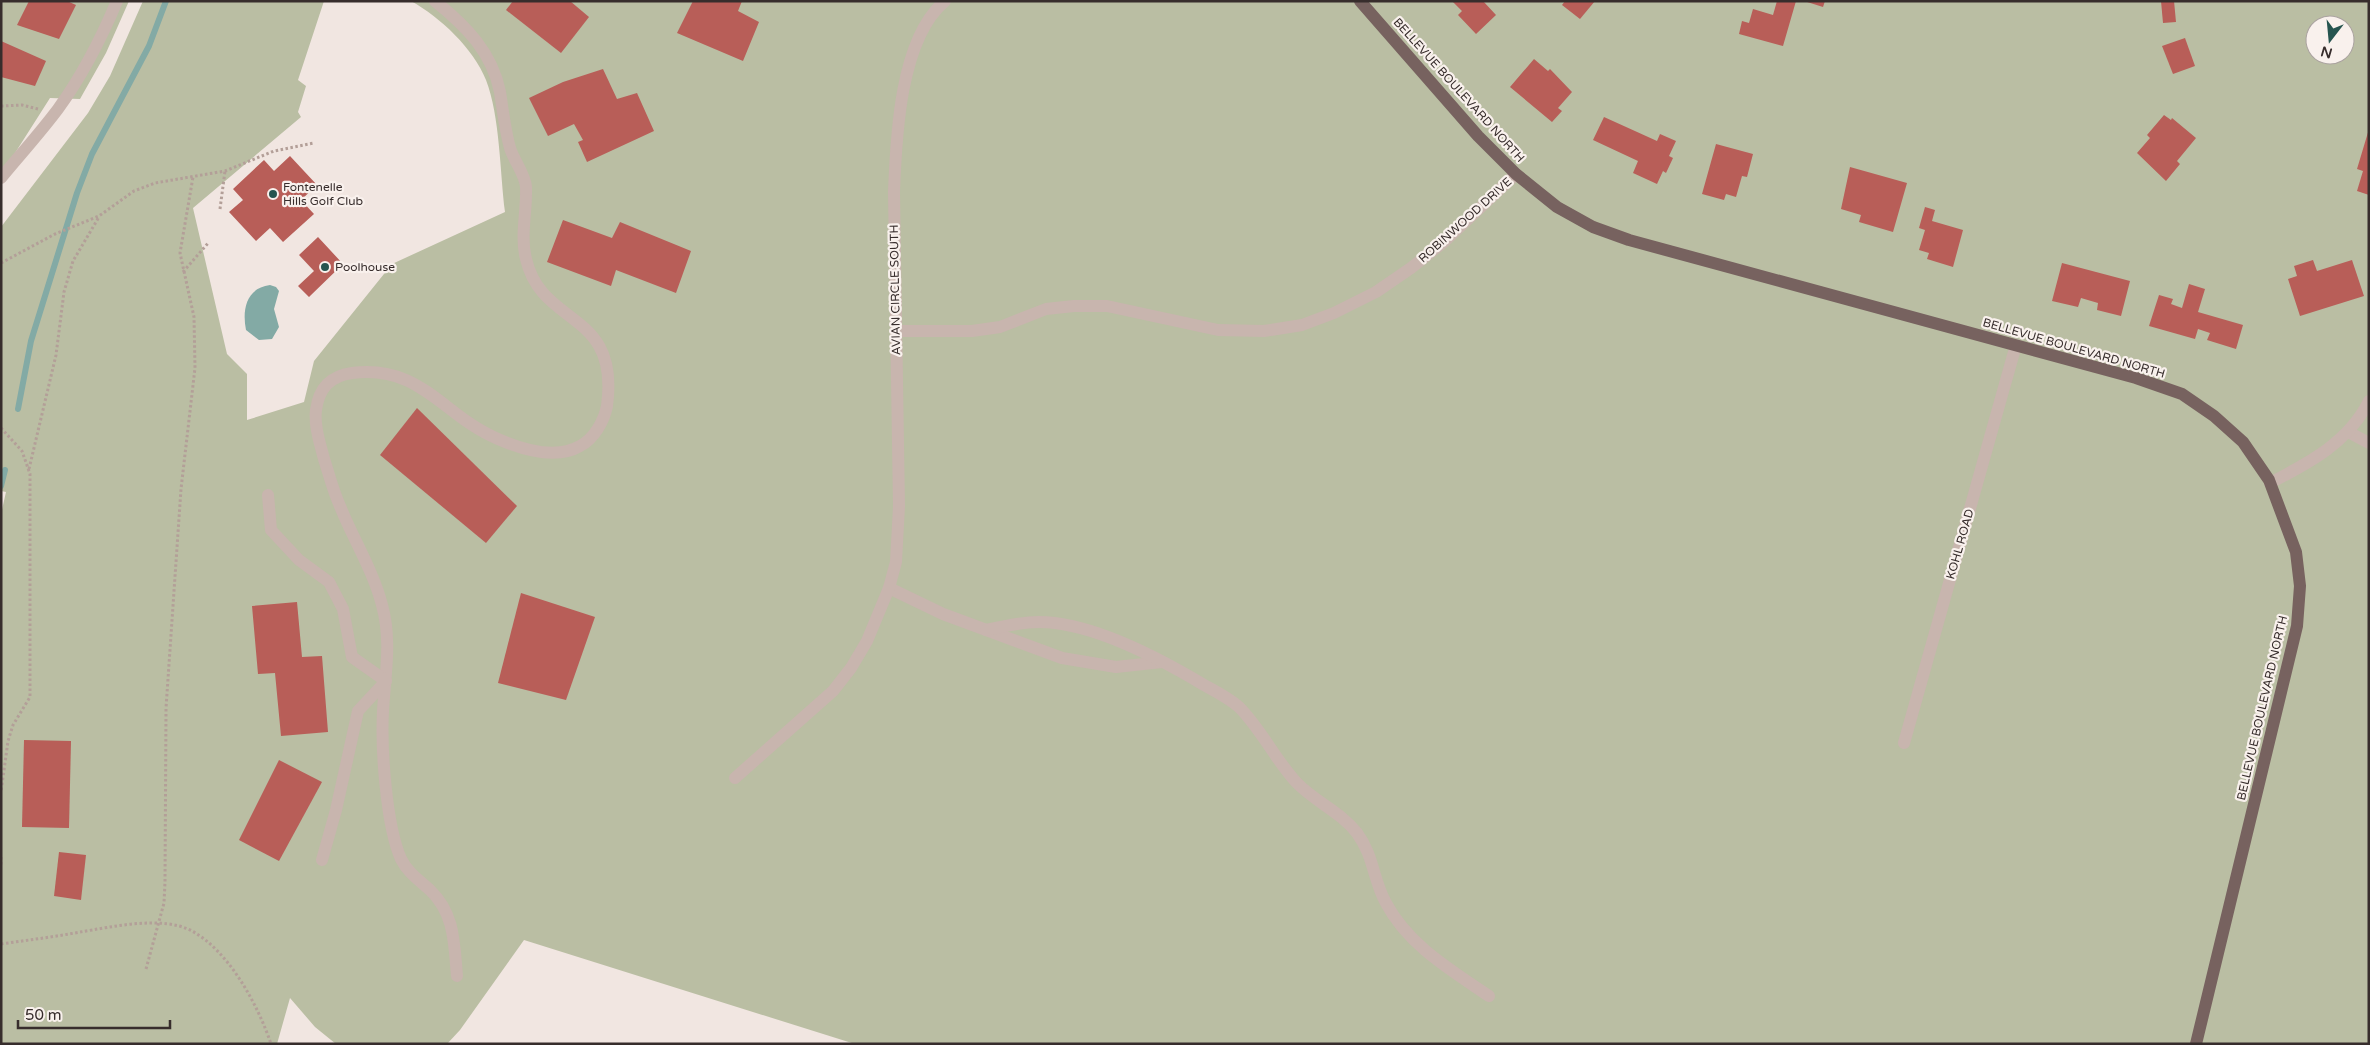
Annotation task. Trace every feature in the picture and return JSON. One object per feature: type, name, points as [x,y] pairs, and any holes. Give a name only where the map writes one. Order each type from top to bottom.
[{"type":"main road","name":"BELLEVUE BOULEVARD NORTH","points":[[1360,1],[1477,134],[1516,174],[1557,207],[1594,227],[1629,240],[2136,378],[2182,394],[2214,416],[2244,442],[2270,483],[2296,552],[2300,586],[2297,626],[2196,1044]]},
{"type":"street","points":[[1,178],[52,116],[83,71],[104,33],[117,1]]},
{"type":"street","points":[[435,1],[457,18],[480,44],[493,67],[511,152],[526,183],[525,258],[533,279],[550,300],[585,327],[598,343],[605,355],[610,385],[605,414],[596,433],[582,446],[563,453],[540,451],[495,438],[434,396],[392,374],[366,372],[345,374],[327,382],[319,394],[315,414],[319,441],[339,505],[382,603],[388,632],[382,756],[394,832],[401,859],[414,878],[428,888],[443,904],[452,922],[457,976]]},
{"type":"street","name":"AVIAN CIRCLE SOUTH","points":[[735,778],[832,691],[851,668],[867,641],[889,588],[896,562],[899,514],[894,192],[896,150],[902,105],[918,39],[928,19],[945,1]]},
{"type":"street","name":"ROBINWOOD DRIVE","points":[[896,330],[972,331],[1000,327],[1046,309],[1074,306],[1107,306],[1218,330],[1264,331],[1302,325],[1334,313],[1368,296],[1411,268],[1445,241],[1516,174]]},
{"type":"street","name":"KOHL ROAD","points":[[1904,744],[2016,345]]},
{"type":"street","points":[[2270,483],[2314,459],[2348,432],[2369,402]]},
{"type":"street","points":[[2348,432],[2369,444]]},
{"type":"street","points":[[268,495],[271,530],[299,560],[329,582],[343,609],[352,657],[386,681]]},
{"type":"street","points":[[889,588],[943,614],[1062,658],[1116,667],[1165,662]]},
{"type":"street","points":[[986,630],[1016,623],[1040,622],[1061,625],[1119,642],[1165,662],[1238,706],[1282,766],[1298,784],[1337,814],[1356,833],[1370,854],[1385,902],[1399,923],[1432,957],[1489,996]]},
{"type":"street","points":[[322,860],[343,782],[358,711],[386,681]]},
{"type":"path","points":[[1,106],[28,106],[52,116]]},
{"type":"path","points":[[1,263],[55,234],[99,216],[134,191],[155,183],[225,171],[274,152],[314,143]]},
{"type":"path","points":[[220,209],[225,171]]},
{"type":"path","points":[[146,969],[164,902],[166,708],[176,552],[196,368],[194,316],[183,273],[180,241],[193,177]]},
{"type":"path","points":[[1,792],[8,741],[13,725],[30,697],[29,469],[56,355],[64,292],[73,260],[99,216]]},
{"type":"path","points":[[183,273],[209,242]]},
{"type":"path","points":[[1,428],[22,450],[29,469]]},
{"type":"path","points":[[1,857],[1,866]]},
{"type":"path","points":[[1,944],[111,926],[158,923],[192,930],[220,953],[255,1004],[271,1044]]},
{"type":"green space","points":[[1,1],[129,1],[106,53],[80,99],[50,98],[1,175]]},
{"type":"green space","points":[[143,1],[324,1],[298,80],[306,86],[298,112],[301,117],[193,208],[227,354],[247,374],[247,420],[304,402],[314,361],[392,264],[505,212],[497,127],[491,94],[486,80],[473,57],[455,35],[434,16],[411,1],[2369,1],[2369,1044],[855,1044],[524,940],[460,1030],[447,1044],[336,1044],[315,1027],[290,998],[277,1044],[1,1044],[1,514],[6,492],[1,491],[1,227],[88,113],[110,76]]},
{"type":"water","points":[[270,285],[276,287],[279,291],[274,309],[279,327],[272,339],[259,340],[246,330],[246,308],[251,295],[256,290]]},
{"type":"building","points":[[29,1],[67,1],[76,5],[59,39],[17,25]]},
{"type":"building","points":[[513,1],[570,1],[589,17],[561,53],[506,10]]},
{"type":"building","points":[[693,1],[742,1],[738,11],[759,22],[743,61],[677,33]]},
{"type":"building","points":[[1452,1],[1483,1],[1496,15],[1476,34],[1458,15],[1462,11]]},
{"type":"building","points":[[1565,1],[1595,1],[1580,19],[1562,5]]},
{"type":"building","points":[[1777,1],[1796,1],[1783,46],[1739,34],[1742,21],[1749,23],[1753,9],[1773,15]]},
{"type":"building","points":[[1804,1],[1825,1],[1823,7]]},
{"type":"building","points":[[2161,1],[2174,1],[2176,22],[2163,23]]},
{"type":"building","points":[[2185,38],[2195,66],[2173,74],[2162,46]]},
{"type":"building","points":[[1,41],[46,61],[35,86],[1,77]]},
{"type":"building","points":[[1534,59],[1548,71],[1550,69],[1572,92],[1558,108],[1562,111],[1552,122],[1510,87]]},
{"type":"building","points":[[603,69],[617,99],[637,93],[654,131],[587,162],[578,142],[583,140],[574,124],[548,136],[529,98],[563,82]]},
{"type":"building","points":[[2164,115],[2171,120],[2172,118],[2196,138],[2177,161],[2180,164],[2166,181],[2137,153],[2150,138],[2147,135]]},
{"type":"building","points":[[1604,117],[1657,141],[1660,134],[1676,141],[1669,156],[1673,158],[1666,173],[1663,171],[1657,184],[1633,173],[1638,161],[1593,140]]},
{"type":"building","points":[[2369,129],[2369,195],[2357,191],[2363,171],[2357,169]]},
{"type":"building","points":[[1716,144],[1753,154],[1747,177],[1742,176],[1736,197],[1726,194],[1724,200],[1702,194]]},
{"type":"building","name":"Fontenelle Hills Golf Club","points":[[290,156],[317,185],[301,200],[314,214],[283,242],[270,228],[256,241],[229,212],[243,200],[233,189],[264,160],[274,171]]},
{"type":"building","points":[[1850,167],[1907,183],[1893,232],[1859,222],[1861,215],[1841,209]]},
{"type":"building","points":[[1925,207],[1935,210],[1932,221],[1963,230],[1953,267],[1927,259],[1929,253],[1919,250],[1925,230],[1919,228]]},
{"type":"building","points":[[563,220],[612,238],[620,222],[691,251],[676,293],[616,270],[611,286],[547,262]]},
{"type":"building","name":"Poolhouse","points":[[318,237],[343,264],[309,297],[298,286],[314,271],[299,255]]},
{"type":"building","points":[[2313,260],[2317,271],[2352,260],[2364,296],[2300,316],[2288,279],[2297,276],[2294,266]]},
{"type":"building","points":[[2062,263],[2130,281],[2121,316],[2097,310],[2098,303],[2081,298],[2078,307],[2052,301]]},
{"type":"building","points":[[2189,284],[2205,289],[2198,312],[2243,325],[2236,349],[2207,340],[2210,333],[2198,329],[2195,339],[2149,326],[2159,295],[2173,299],[2171,304],[2182,308]]},
{"type":"building","points":[[417,408],[517,506],[486,543],[380,455]]},
{"type":"building","points":[[521,593],[595,617],[566,700],[498,683]]},
{"type":"building","points":[[297,602],[302,657],[322,656],[328,732],[281,736],[275,673],[258,674],[252,606]]},
{"type":"building","points":[[24,740],[71,741],[69,828],[22,827]]},
{"type":"building","points":[[279,760],[322,782],[279,861],[239,840]]},
{"type":"building","points":[[59,852],[86,855],[81,900],[54,896]]},
{"type":"waterway","points":[[18,409],[31,341],[77,193],[92,154],[149,46],[166,1]]},
{"type":"waterway","points":[[1,486],[5,470]]},
{"type":"place","name":"Fontenelle Hills Golf Club","points":[[273,194]]},
{"type":"place","name":"Poolhouse","points":[[325,267]]}]
